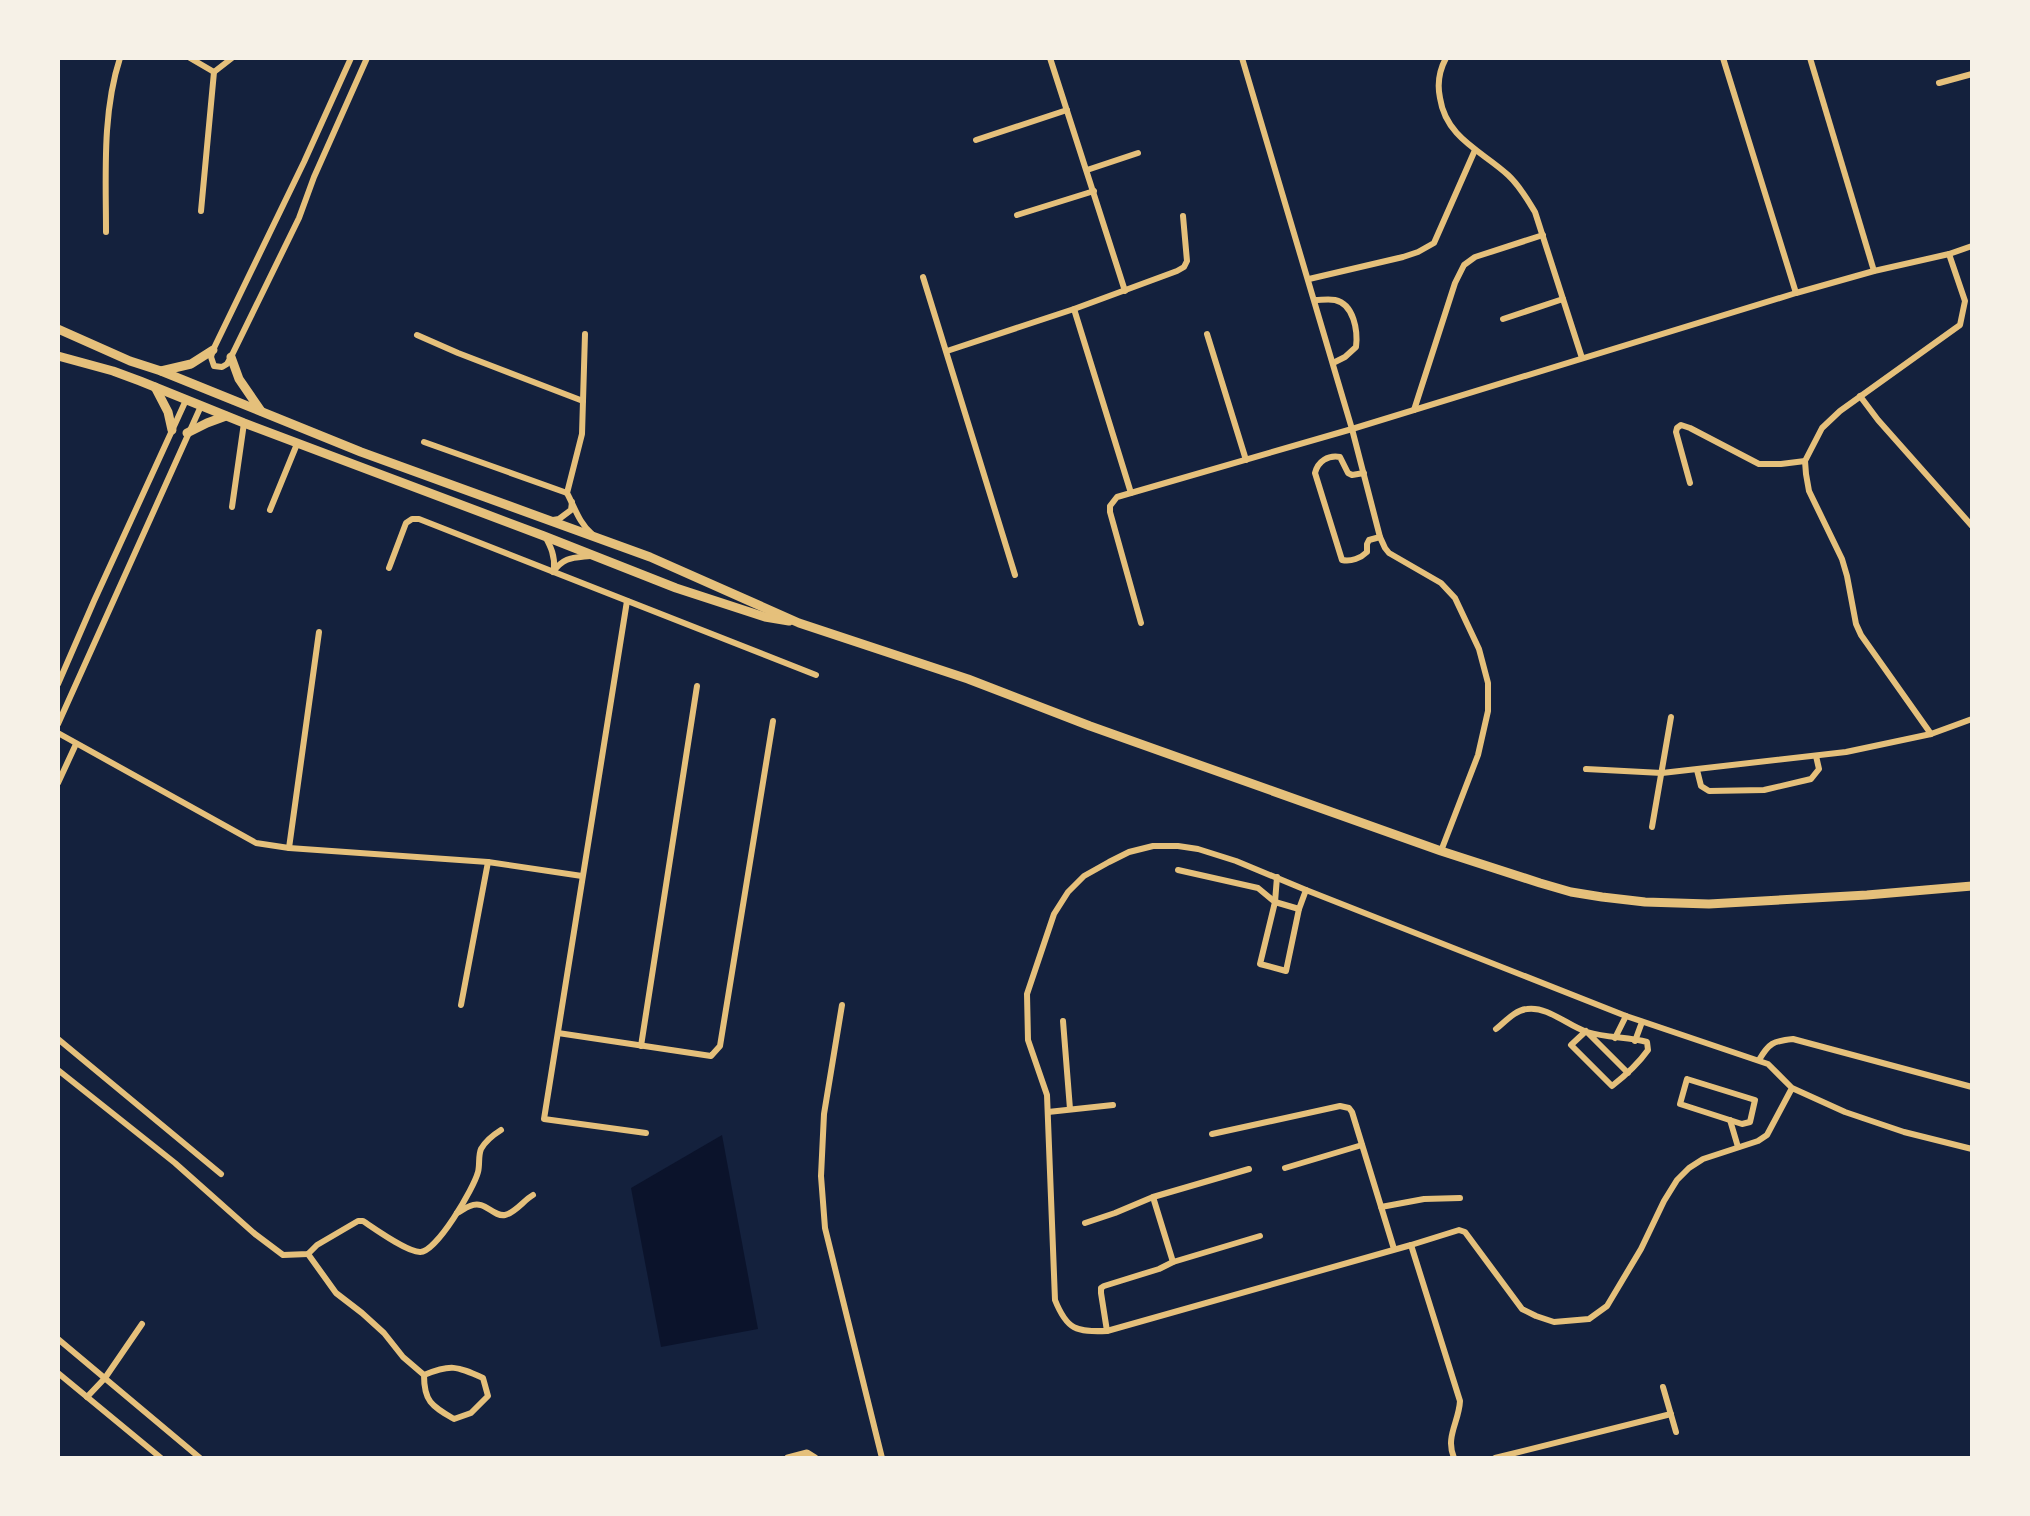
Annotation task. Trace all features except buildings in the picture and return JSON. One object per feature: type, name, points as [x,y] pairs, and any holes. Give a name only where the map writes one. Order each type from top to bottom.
[{"type":"main road","points":[[58,329],[130,361],[161,371],[362,452],[595,536],[799,623],[968,679],[1101,730],[1441,851],[1571,892],[1645,902],[1709,904],[1867,895],[1971,886]]},
{"type":"main road","points":[[161,371],[191,363],[213,350]]},
{"type":"main road","points":[[58,356],[112,371],[155,387],[297,444],[698,596],[765,617],[799,623]]},
{"type":"main road","points":[[231,357],[239,379],[261,411]]},
{"type":"main road","points":[[155,387],[168,412],[172,430]]},
{"type":"main road","points":[[188,433],[226,416]]},
{"type":"street","points":[[105,232],[111,94],[120,58]]},
{"type":"street","points":[[190,58],[214,72]]},
{"type":"street","points":[[201,212],[214,72],[232,58]]},
{"type":"street","points":[[351,58],[304,162],[213,350],[212,361],[218,368],[227,364],[231,357],[299,218],[314,177],[367,58]]},
{"type":"street","points":[[1050,58],[1125,291]]},
{"type":"street","points":[[1242,58],[1309,279],[1380,537],[1389,553],[1441,584],[1455,598],[1479,649],[1488,683],[1488,711],[1478,755],[1441,851]]},
{"type":"street","points":[[1446,58],[1437,86],[1441,110],[1451,128],[1475,150],[1497,165],[1523,192],[1535,212],[1582,358]]},
{"type":"street","points":[[1723,58],[1796,293]]},
{"type":"street","points":[[1810,58],[1874,271]]},
{"type":"street","points":[[1939,83],[1971,74]]},
{"type":"street","points":[[976,140],[1067,110]]},
{"type":"street","points":[[1309,279],[1402,257],[1418,252],[1434,243],[1475,150]]},
{"type":"street","points":[[1087,170],[1138,153]]},
{"type":"street","points":[[1017,215],[1094,191]]},
{"type":"street","points":[[947,351],[1125,291],[1184,267],[1187,261],[1183,216]]},
{"type":"street","points":[[1414,410],[1455,283],[1464,265],[1474,257],[1543,235]]},
{"type":"street","points":[[1141,623],[1110,512],[1112,501],[1131,493],[1352,429],[1796,293],[1874,271],[1949,254],[1971,246]]},
{"type":"street","points":[[1932,734],[1861,636],[1856,624],[1842,559],[1809,491],[1805,461],[1822,428],[1860,396],[1960,325],[1965,301],[1949,254]]},
{"type":"street","points":[[923,277],[1015,575]]},
{"type":"street","points":[[1503,319],[1563,299]]},
{"type":"street","points":[[1315,300],[1335,300],[1343,304],[1350,312],[1356,329],[1356,347],[1345,357],[1333,363]]},
{"type":"street","points":[[1074,309],[1131,493]]},
{"type":"street","points":[[567,493],[582,434],[585,333]]},
{"type":"street","points":[[1207,334],[1246,460]]},
{"type":"street","points":[[417,335],[583,401]]},
{"type":"street","points":[[1860,396],[1878,420],[1971,526]]},
{"type":"street","points":[[58,684],[186,400]]},
{"type":"street","points":[[58,724],[201,406]]},
{"type":"street","points":[[232,507],[244,423]]},
{"type":"street","points":[[1690,483],[1676,432],[1681,425],[1759,464],[1781,465],[1805,461]]},
{"type":"street","points":[[424,442],[567,493],[585,527],[595,536]]},
{"type":"street","points":[[270,510],[297,444]]},
{"type":"street","points":[[1364,473],[1352,475],[1348,473],[1340,457],[1334,456],[1320,462],[1315,473],[1342,560],[1362,557],[1367,552],[1369,540],[1380,537]]},
{"type":"street","points":[[551,520],[559,519],[571,510],[572,501]]},
{"type":"street","points":[[389,568],[406,523],[412,519],[419,519],[816,675]]},
{"type":"street","points":[[544,536],[552,547],[555,561],[553,572]]},
{"type":"street","points":[[553,572],[560,562],[590,556]]},
{"type":"street","points":[[627,601],[544,1119],[646,1133]]},
{"type":"street","points":[[289,848],[319,632]]},
{"type":"street","points":[[641,1046],[697,686]]},
{"type":"street","points":[[1653,827],[1671,717]]},
{"type":"street","points":[[1586,769],[1662,774],[1816,756],[1932,734],[1971,719]]},
{"type":"street","points":[[558,1033],[711,1056],[720,1046],[773,721]]},
{"type":"street","points":[[58,733],[256,843],[289,848],[488,861],[582,876]]},
{"type":"street","points":[[58,783],[76,744]]},
{"type":"street","points":[[1697,770],[1701,786],[1709,790],[1764,790],[1811,779],[1819,769],[1816,756]]},
{"type":"street","points":[[1792,1088],[1767,1135],[1758,1141],[1703,1159],[1677,1180],[1613,1298],[1607,1306],[1589,1319],[1554,1322],[1522,1309],[1465,1232],[1459,1230],[1107,1331],[1084,1332],[1070,1326],[1061,1316],[1055,1300],[1048,1112],[1045,1086],[1028,1041],[1026,1001],[1054,914],[1068,892],[1084,876],[1129,852],[1153,846],[1198,849],[1277,877],[1626,1016],[1760,1060],[1768,1064],[1792,1088],[1845,1112],[1904,1132],[1971,1149]]},
{"type":"street","points":[[461,1005],[488,861]]},
{"type":"street","points":[[1178,870],[1258,888],[1275,902],[1299,909]]},
{"type":"street","points":[[1277,877],[1275,902],[1260,964],[1286,971],[1299,909],[1306,890]]},
{"type":"street","points":[[842,1005],[824,1114],[821,1176],[825,1228],[882,1458]]},
{"type":"street","points":[[1496,1029],[1515,1013],[1530,1008],[1541,1010],[1586,1031],[1647,1042],[1648,1050],[1628,1073],[1612,1086],[1571,1046],[1586,1031]]},
{"type":"street","points":[[1616,1038],[1626,1016]]},
{"type":"street","points":[[1063,1021],[1070,1109]]},
{"type":"street","points":[[1635,1041],[1642,1022]]},
{"type":"street","points":[[1586,1031],[1628,1073]]},
{"type":"street","points":[[58,1039],[221,1174]]},
{"type":"street","points":[[1760,1060],[1767,1046],[1793,1039],[1971,1087]]},
{"type":"street","points":[[58,1070],[175,1163],[255,1234],[283,1255],[308,1254],[317,1245],[358,1221],[363,1221],[412,1251],[422,1253],[437,1242],[457,1213],[478,1174],[480,1152],[491,1136],[501,1130]]},
{"type":"street","points":[[1687,1079],[1755,1100],[1750,1122],[1742,1124],[1730,1120],[1680,1104],[1687,1079]]},
{"type":"street","points":[[1048,1112],[1113,1105]]},
{"type":"street","points":[[1212,1134],[1345,1106],[1349,1108],[1394,1249]]},
{"type":"street","points":[[1730,1120],[1738,1147]]},
{"type":"street","points":[[1285,1168],[1362,1145]]},
{"type":"street","points":[[1085,1223],[1153,1197],[1249,1169]]},
{"type":"street","points":[[457,1213],[471,1205],[478,1204],[484,1205],[499,1215],[505,1215],[532,1195]]},
{"type":"street","points":[[1153,1197],[1173,1262]]},
{"type":"street","points":[[1381,1207],[1415,1200],[1460,1197]]},
{"type":"street","points":[[1107,1331],[1101,1288],[1159,1269],[1173,1262],[1260,1236]]},
{"type":"street","points":[[1411,1245],[1460,1401],[1460,1412],[1450,1441],[1454,1458]]},
{"type":"street","points":[[308,1254],[336,1293],[376,1326],[403,1357],[424,1375],[424,1393],[436,1409],[454,1419],[471,1413],[488,1396],[483,1378],[460,1368],[442,1368],[424,1375]]},
{"type":"street","points":[[87,1396],[105,1378],[142,1324]]},
{"type":"street","points":[[58,1339],[200,1458]]},
{"type":"street","points":[[58,1373],[161,1458]]},
{"type":"street","points":[[1663,1387],[1676,1432]]},
{"type":"street","points":[[1495,1458],[1671,1414]]},
{"type":"street","points":[[788,1458],[807,1453],[815,1458]]},
{"type":"water","points":[[722,1135],[758,1329],[661,1347],[631,1188]]}]
